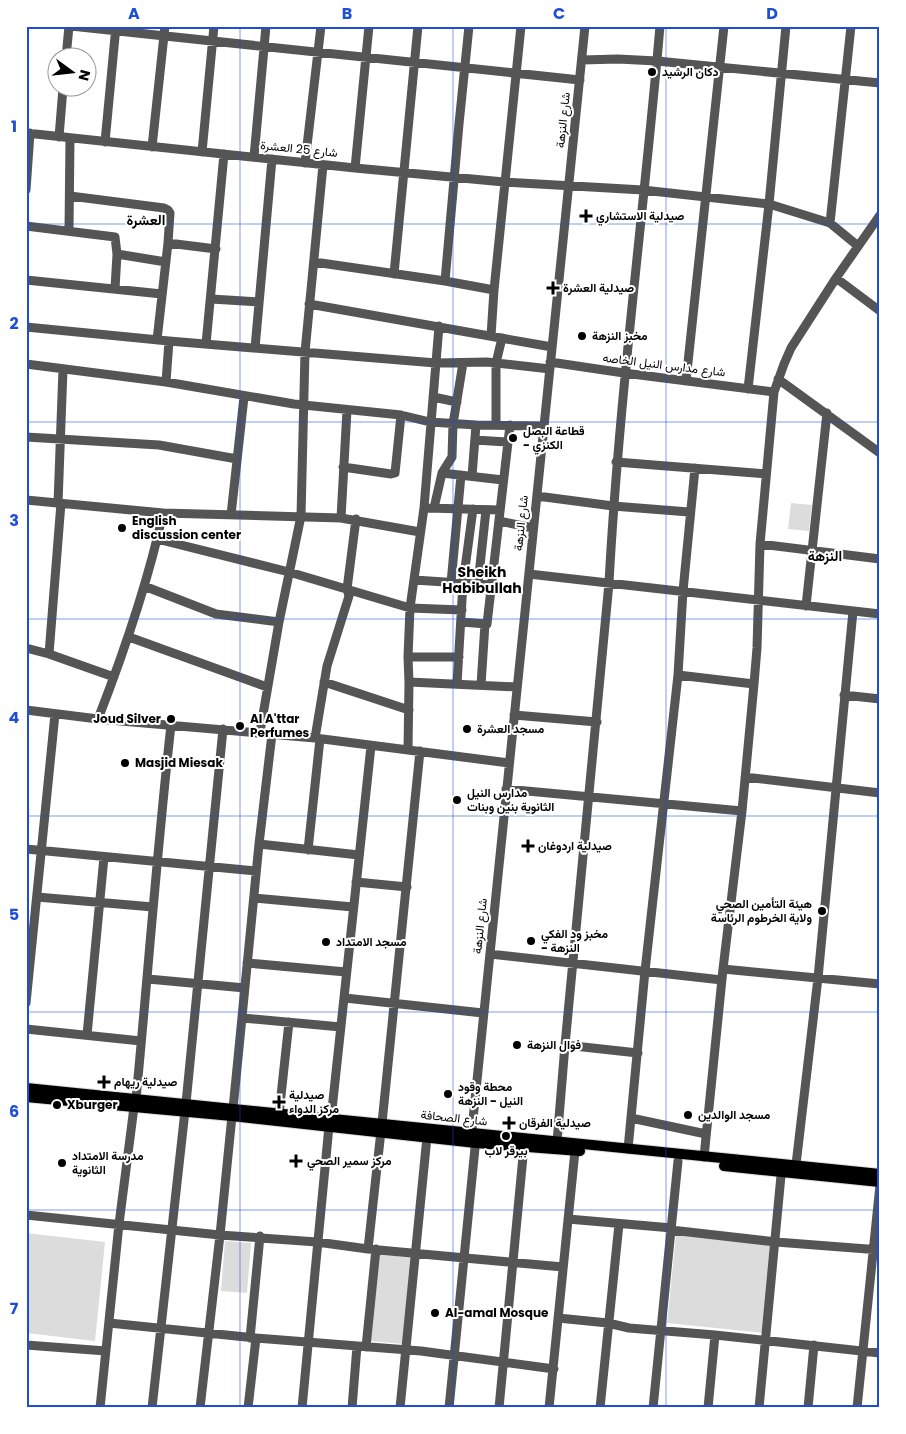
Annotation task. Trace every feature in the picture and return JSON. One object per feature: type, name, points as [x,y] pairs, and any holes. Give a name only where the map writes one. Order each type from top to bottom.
[{"type":"main road","name":"شارع الصحافة","points":[[26,1088],[135,1103]]},
{"type":"main road","name":"شارع الصحافة","points":[[26,1097],[185,1107],[474,1137],[628,1149],[782,1168]]},
{"type":"main road","name":"شارع الصحافة","points":[[232,1112],[279,1114],[330,1123]]},
{"type":"main road","name":"شارع الصحافة","points":[[382,1128],[427,1137],[474,1137],[524,1146],[678,1161],[880,1174]]},
{"type":"main road","name":"شارع الصحافة","points":[[795,1169],[880,1184]]},
{"type":"street","points":[[67,48],[70,26],[116,28],[164,31],[213,40],[580,80]]},
{"type":"street","points":[[202,152],[214,26]]},
{"type":"street","points":[[254,157],[266,26]]},
{"type":"street","points":[[305,163],[321,26]]},
{"type":"street","points":[[355,168],[369,26]]},
{"type":"street","points":[[394,274],[418,26]]},
{"type":"street","points":[[445,280],[469,26]]},
{"type":"street","points":[[491,336],[504,182],[521,26]]},
{"type":"street","name":"شارع النزهة","points":[[448,1408],[506,789],[585,26]]},
{"type":"street","points":[[557,1142],[610,583],[613,506],[624,373],[660,26]]},
{"type":"street","points":[[686,381],[724,26]]},
{"type":"street","points":[[748,389],[769,204],[786,26]]},
{"type":"street","points":[[851,26],[830,223],[858,246]]},
{"type":"street","points":[[105,142],[116,28]]},
{"type":"street","points":[[152,147],[164,31]]},
{"type":"street","points":[[582,60],[657,61],[880,83]]},
{"type":"street","points":[[59,136],[62,98]]},
{"type":"street","points":[[26,190],[28,133]]},
{"type":"street","name":"شارع 25 العشرة","points":[[28,133],[323,165],[504,182],[643,190],[769,204],[830,223]]},
{"type":"street","points":[[69,230],[70,138]]},
{"type":"street","points":[[206,344],[224,154]]},
{"type":"street","points":[[255,348],[272,158]]},
{"type":"street","points":[[260,732],[279,622],[301,516],[305,352],[323,165]]},
{"type":"street","points":[[70,196],[168,210],[170,217],[168,243],[157,340]]},
{"type":"street","points":[[704,1157],[754,684],[760,544],[774,392],[791,348],[836,278],[880,215]]},
{"type":"street","points":[[26,226],[115,237],[117,254],[115,290]]},
{"type":"street","points":[[168,243],[216,249]]},
{"type":"street","points":[[117,254],[166,262]]},
{"type":"street","points":[[314,262],[445,280],[494,290]]},
{"type":"street","points":[[836,278],[880,311]]},
{"type":"street","points":[[26,280],[162,294]]},
{"type":"street","points":[[211,299],[259,302]]},
{"type":"street","points":[[309,304],[552,347]]},
{"type":"street","points":[[408,750],[410,608],[424,508],[439,326]]},
{"type":"street","name":"شارع مدارس النيل الخاصه","points":[[26,327],[436,363],[550,365],[774,392]]},
{"type":"street","points":[[496,425],[496,363],[502,338]]},
{"type":"street","points":[[166,382],[169,341]]},
{"type":"street","points":[[434,508],[442,473],[452,457],[453,424],[463,363]]},
{"type":"street","points":[[26,364],[166,382],[244,397],[401,415],[430,422],[544,426]]},
{"type":"street","points":[[49,654],[60,503],[64,369]]},
{"type":"street","points":[[778,379],[880,453]]},
{"type":"street","points":[[231,515],[244,397]]},
{"type":"street","points":[[433,397],[456,402]]},
{"type":"street","points":[[341,518],[347,410]]},
{"type":"street","points":[[806,606],[827,413]]},
{"type":"street","points":[[343,467],[390,474],[395,473],[401,415]]},
{"type":"street","points":[[472,476],[476,425]]},
{"type":"street","points":[[481,686],[485,624],[487,624],[492,585],[510,425]]},
{"type":"street","points":[[26,437],[171,446],[237,459]]},
{"type":"street","points":[[475,440],[508,442]]},
{"type":"street","points":[[616,462],[766,474]]},
{"type":"street","points":[[628,1149],[645,971],[678,675],[683,591],[695,468]]},
{"type":"street","points":[[442,473],[503,480]]},
{"type":"street","points":[[451,583],[461,475]]},
{"type":"street","points":[[537,496],[613,506],[690,512]]},
{"type":"street","points":[[26,500],[163,513],[356,519],[420,532]]},
{"type":"street","points":[[424,508],[500,510]]},
{"type":"street","points":[[457,684],[463,583],[473,509]]},
{"type":"street","points":[[478,584],[486,510]]},
{"type":"street","points":[[98,719],[128,637],[158,539],[163,513]]},
{"type":"street","points":[[308,850],[317,739],[324,682],[348,596],[347,589],[356,519]]},
{"type":"street","points":[[499,521],[533,528]]},
{"type":"street","points":[[158,539],[289,572],[410,608],[462,610]]},
{"type":"street","points":[[760,544],[880,560]]},
{"type":"street","points":[[453,559],[494,564]]},
{"type":"street","points":[[529,574],[880,614]]},
{"type":"street","points":[[414,580],[492,585]]},
{"type":"street","points":[[144,586],[216,614],[279,622]]},
{"type":"street","points":[[795,1169],[818,978],[853,611]]},
{"type":"street","points":[[461,622],[485,624]]},
{"type":"street","points":[[128,637],[268,687]]},
{"type":"street","points":[[26,648],[49,654],[114,677]]},
{"type":"street","points":[[408,657],[459,657]]},
{"type":"street","points":[[678,675],[754,684]]},
{"type":"street","points":[[324,682],[408,710]]},
{"type":"street","points":[[409,682],[517,687]]},
{"type":"street","points":[[844,695],[880,699]]},
{"type":"street","points":[[26,710],[171,726],[260,732],[509,763]]},
{"type":"street","points":[[26,1003],[28,968],[55,714]]},
{"type":"street","points":[[514,715],[596,722]]},
{"type":"street","points":[[100,1408],[119,1224],[135,1103],[148,979],[157,862],[171,726]]},
{"type":"street","points":[[152,1408],[198,984],[208,867],[223,730]]},
{"type":"street","points":[[200,1408],[220,1235],[243,1018],[256,871],[272,734]]},
{"type":"street","points":[[302,1408],[317,1242],[342,1027],[346,972],[371,746]]},
{"type":"street","points":[[352,1408],[362,1347],[420,752]]},
{"type":"street","points":[[745,777],[880,792]]},
{"type":"street","points":[[506,789],[742,811]]},
{"type":"street","points":[[259,844],[359,855]]},
{"type":"street","points":[[26,849],[256,871]]},
{"type":"street","points":[[87,1035],[104,857]]},
{"type":"street","points":[[356,882],[406,887]]},
{"type":"street","points":[[37,897],[153,907]]},
{"type":"street","points":[[254,898],[353,907]]},
{"type":"street","points":[[490,954],[722,980]]},
{"type":"street","points":[[247,963],[346,972]]},
{"type":"street","points":[[723,969],[880,984]]},
{"type":"street","points":[[148,979],[245,988]]},
{"type":"street","points":[[345,998],[484,1013]]},
{"type":"street","points":[[243,1018],[342,1027]]},
{"type":"street","points":[[279,1114],[289,1022]]},
{"type":"street","points":[[26,1029],[141,1040]]},
{"type":"street","points":[[565,1045],[638,1053]]},
{"type":"street","points":[[631,1118],[706,1134]]},
{"type":"street","points":[[400,1408],[427,1137]]},
{"type":"street","points":[[499,1408],[524,1146]]},
{"type":"street","points":[[549,1408],[576,1151]]},
{"type":"street","points":[[652,1408],[678,1161]]},
{"type":"street","points":[[759,1408],[782,1168]]},
{"type":"street","points":[[857,1408],[877,1250],[880,1184]]},
{"type":"street","points":[[26,1215],[220,1235],[260,1236],[372,1249],[563,1267]]},
{"type":"street","points":[[568,1219],[776,1242],[877,1250]]},
{"type":"street","points":[[600,1408],[619,1224]]},
{"type":"street","points":[[248,1408],[260,1236]]},
{"type":"street","points":[[558,1318],[608,1323],[629,1328],[715,1334],[880,1353]]},
{"type":"street","points":[[109,1323],[253,1338],[405,1350],[554,1369]]},
{"type":"street","points":[[708,1408],[715,1334]]},
{"type":"street","points":[[26,1345],[106,1351]]},
{"type":"street","points":[[808,1408],[814,1345]]},
{"type":"shaded area","points":[[791,503],[812,505],[809,531],[788,529]]},
{"type":"shaded area","points":[[26,1233],[105,1242],[95,1341],[26,1333]]},
{"type":"shaded area","points":[[676,1235],[773,1243],[764,1333],[667,1323]]},
{"type":"shaded area","points":[[225,1241],[251,1243],[247,1293],[221,1291]]},
{"type":"shaded area","points":[[378,1254],[412,1258],[404,1344],[369,1341]]},
{"type":"place","name":"دكان الرشيد","points":[[652,72]]},
{"type":"place","name":"صيدلية الاستشاري","points":[[586,216]]},
{"type":"place","name":"صيدلية العشرة","points":[[553,288]]},
{"type":"place","name":"مخبز النزهة","points":[[582,336]]},
{"type":"place","name":"قطاعة البصل - الكنزي","points":[[513,438]]},
{"type":"place","name":"English discussion center","points":[[122,528]]},
{"type":"place","name":"Joud Silver","points":[[171,719]]},
{"type":"place","name":"Al A'ttar Perfumes","points":[[240,726]]},
{"type":"place","name":"مسجد العشرة","points":[[467,729]]},
{"type":"place","name":"Masjid Miesak","points":[[125,763]]},
{"type":"place","name":"مدارس النيل الثانوية بنين وبنات","points":[[457,800]]},
{"type":"place","name":"صيدلية اردوغان","points":[[528,846]]},
{"type":"place","name":"هيئة التأمين الصحي ولاية الخرطوم الرئاسة","points":[[822,911]]},
{"type":"place","name":"مخبز ود الفكي - النزهة","points":[[531,941]]},
{"type":"place","name":"مسجد الامتداد","points":[[326,942]]},
{"type":"place","name":"فوال النزهة","points":[[517,1045]]},
{"type":"place","name":"صيدلية ريهام","points":[[104,1082]]},
{"type":"place","name":"محطة وقود النيل - النزهة","points":[[448,1094]]},
{"type":"place","name":"صيدلية مركز الدواء","points":[[279,1102]]},
{"type":"place","name":"Xburger","points":[[57,1105]]},
{"type":"place","name":"مسجد الوالدين","points":[[688,1115]]},
{"type":"place","name":"صيدلية الفرقان","points":[[509,1123]]},
{"type":"place","name":"بيرقر لاب","points":[[506,1136]]},
{"type":"place","name":"مركز سمير الصحي","points":[[296,1161]]},
{"type":"place","name":"مدرسة الامتداد الثانوية","points":[[62,1163]]},
{"type":"place","name":"Al-amal Mosque","points":[[435,1313]]},
{"type":"district","name":"العشرة","points":[[146,220]]},
{"type":"district","name":"النزهة","points":[[825,556]]},
{"type":"district","name":"Sheikh Habibullah","points":[[482,580]]}]
